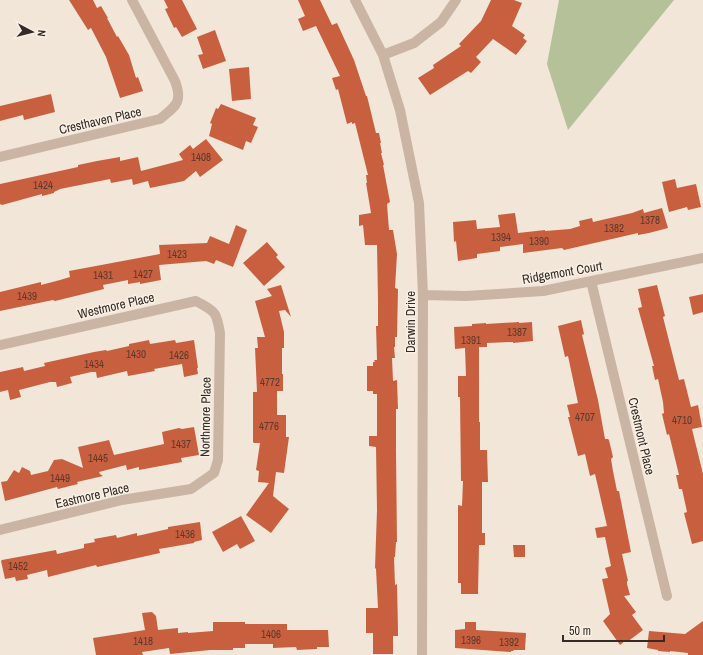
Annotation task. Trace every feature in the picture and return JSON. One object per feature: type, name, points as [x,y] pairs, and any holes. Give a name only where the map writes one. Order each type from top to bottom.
[{"type":"street","name":"Cresthaven Place","points":[[0,157],[160,119],[176,105],[179,91],[175,81],[132,0]]},
{"type":"street","name":"Darwin Drive","points":[[355,0],[383,55],[400,110],[419,203],[423,295],[422,655]]},
{"type":"street","points":[[383,55],[414,43],[441,22],[456,0]]},
{"type":"street","name":"Ridgemont Court","points":[[423,295],[466,296],[543,291],[703,258]]},
{"type":"street","name":"Crestmont Place","points":[[591,281],[667,596]]},
{"type":"street","name":"Westmore Place","points":[[0,345],[196,301],[212,310],[217,316],[220,333]]},
{"type":"street","name":"Northmore Place","points":[[191,489],[214,473],[218,460],[220,333]]},
{"type":"street","name":"Eastmore Place","points":[[0,530],[122,500],[191,489]]},
{"type":"green space","points":[[559,0],[674,0],[568,130],[547,64]]},
{"type":"building","points":[[69,0],[93,0],[97,8],[101,6],[117,37],[118,36],[129,55],[136,78],[138,77],[143,91],[120,98],[106,57],[91,28],[88,30]]},
{"type":"building","points":[[164,0],[182,0],[197,29],[182,37],[176,27],[174,28],[165,9],[168,8]]},
{"type":"building","points":[[298,0],[320,0],[332,25],[337,23],[354,60],[367,96],[376,133],[379,133],[390,202],[387,204],[389,230],[393,230],[397,254],[395,288],[398,289],[397,337],[395,337],[394,347],[395,358],[392,358],[393,381],[397,380],[398,409],[396,409],[397,542],[394,557],[395,585],[397,584],[398,636],[393,636],[393,654],[373,654],[373,633],[366,633],[366,608],[378,608],[375,568],[377,510],[376,447],[369,446],[369,436],[377,436],[377,394],[373,394],[373,391],[367,391],[367,366],[373,366],[373,362],[375,362],[374,360],[377,360],[377,245],[365,245],[363,225],[359,226],[359,215],[371,213],[366,183],[366,175],[368,175],[355,123],[352,124],[352,122],[347,124],[338,89],[336,90],[332,78],[340,76],[316,26],[303,31],[298,19],[305,16]]},
{"type":"building","points":[[491,0],[514,0],[522,3],[512,26],[525,35],[523,38],[527,41],[516,55],[493,39],[476,57],[481,62],[471,73],[468,71],[430,95],[418,78],[434,68],[433,65],[461,46],[459,44],[481,21]]},
{"type":"building","points":[[215,30],[226,61],[203,69],[198,55],[203,54],[197,37]]},
{"type":"building","points":[[249,67],[251,99],[232,101],[229,69]]},
{"type":"building","points":[[51,94],[55,112],[24,120],[23,115],[0,121],[0,106]]},
{"type":"building","points":[[221,104],[256,118],[253,125],[258,127],[251,143],[246,141],[243,150],[209,136],[212,124],[210,123],[216,108],[218,109]]},
{"type":"building","points":[[206,139],[223,160],[200,177],[196,171],[184,181],[150,188],[148,181],[133,185],[132,179],[111,183],[110,179],[60,189],[54,193],[42,196],[42,194],[2,205],[0,204],[0,184],[78,167],[78,165],[120,157],[120,161],[138,157],[141,171],[183,160],[179,154],[190,145],[193,149]]},
{"type":"building","points":[[675,179],[677,188],[696,184],[701,207],[688,210],[687,207],[669,212],[662,182]]},
{"type":"building","points":[[662,208],[668,228],[649,233],[638,235],[638,233],[564,250],[562,248],[523,253],[523,244],[500,247],[500,251],[477,254],[477,258],[458,261],[456,241],[454,242],[453,222],[476,220],[477,229],[500,227],[498,215],[515,213],[518,233],[570,229],[580,226],[579,221],[592,218],[593,222],[643,209],[644,213]]},
{"type":"building","points":[[236,225],[247,230],[233,267],[216,260],[214,264],[206,261],[159,265],[161,280],[140,284],[140,282],[128,284],[128,280],[103,285],[104,289],[55,301],[53,300],[0,311],[0,292],[41,282],[41,285],[70,277],[69,271],[160,254],[159,245],[207,243],[210,236],[229,244]]},
{"type":"building","points":[[267,242],[278,255],[276,257],[285,267],[264,286],[243,263]]},
{"type":"building","points":[[281,285],[291,317],[285,310],[279,311],[284,332],[284,348],[282,348],[283,391],[277,391],[277,415],[286,415],[286,437],[289,437],[284,473],[276,472],[273,496],[289,509],[271,533],[246,515],[269,483],[258,482],[259,471],[256,470],[260,443],[253,442],[253,392],[257,392],[255,348],[258,348],[257,337],[265,337],[255,301],[272,296],[267,289]]},
{"type":"building","points":[[657,285],[665,316],[663,317],[679,380],[684,379],[691,407],[698,405],[702,427],[692,429],[703,474],[703,541],[692,544],[684,513],[687,512],[682,489],[679,489],[676,475],[679,475],[669,434],[667,435],[662,414],[664,413],[663,402],[658,379],[655,380],[652,366],[654,366],[638,308],[642,307],[638,289]]},
{"type":"building","points":[[703,294],[703,312],[693,315],[689,297]]},
{"type":"building","points":[[581,320],[584,334],[582,335],[598,400],[605,439],[609,440],[613,457],[611,459],[613,471],[617,491],[619,491],[631,552],[622,554],[630,595],[624,596],[636,612],[632,615],[643,630],[627,642],[626,640],[620,645],[603,621],[610,614],[602,579],[608,578],[605,568],[611,566],[605,537],[597,538],[595,528],[607,526],[595,474],[590,476],[585,454],[578,456],[568,417],[570,417],[567,405],[578,403],[568,356],[565,357],[558,326]]},
{"type":"building","points":[[532,322],[533,341],[487,343],[487,347],[479,347],[480,450],[487,450],[488,482],[482,482],[482,533],[485,533],[485,545],[479,545],[478,594],[461,594],[461,583],[458,583],[458,505],[462,506],[463,481],[461,481],[460,397],[458,397],[458,376],[466,376],[465,348],[455,349],[454,327],[472,326],[472,324]]},
{"type":"building","points":[[149,340],[150,344],[175,340],[176,343],[194,340],[198,374],[184,377],[182,364],[128,376],[127,371],[97,378],[96,372],[91,372],[70,377],[72,383],[57,387],[56,382],[50,382],[19,390],[21,397],[10,400],[8,390],[0,392],[0,372],[23,367],[24,371],[45,366],[44,363],[94,352],[107,351]]},
{"type":"building","points":[[194,427],[199,455],[181,458],[182,462],[139,470],[139,467],[127,470],[126,465],[99,472],[103,476],[77,482],[78,484],[58,489],[57,487],[5,501],[1,482],[7,481],[14,470],[19,473],[22,467],[30,471],[31,475],[48,471],[54,460],[62,459],[83,468],[78,447],[109,440],[114,455],[164,444],[162,432],[179,428]]},
{"type":"building","points":[[241,516],[255,541],[240,549],[237,544],[223,552],[212,532]]},
{"type":"building","points":[[200,522],[202,540],[194,543],[159,549],[160,553],[97,567],[96,565],[48,577],[47,570],[27,575],[28,579],[16,581],[15,577],[5,579],[2,560],[56,550],[57,554],[84,548],[84,544],[95,542],[94,539],[116,535],[117,538],[137,533],[137,536],[168,529],[168,527]]},
{"type":"building","points":[[513,545],[525,545],[525,557],[514,557]]},
{"type":"building","points":[[152,612],[156,616],[158,630],[178,628],[178,633],[213,631],[213,622],[287,624],[287,630],[328,630],[329,647],[297,650],[296,647],[273,648],[273,644],[245,644],[245,648],[233,648],[233,650],[210,650],[170,654],[169,648],[142,652],[143,655],[96,655],[93,638],[145,630],[142,613]]},
{"type":"building","points":[[703,621],[703,655],[688,655],[688,653],[658,651],[647,648],[649,631],[685,634]]},
{"type":"building","points":[[465,622],[476,622],[476,630],[526,633],[525,650],[513,650],[514,651],[511,652],[455,648],[455,630],[465,629]]}]
